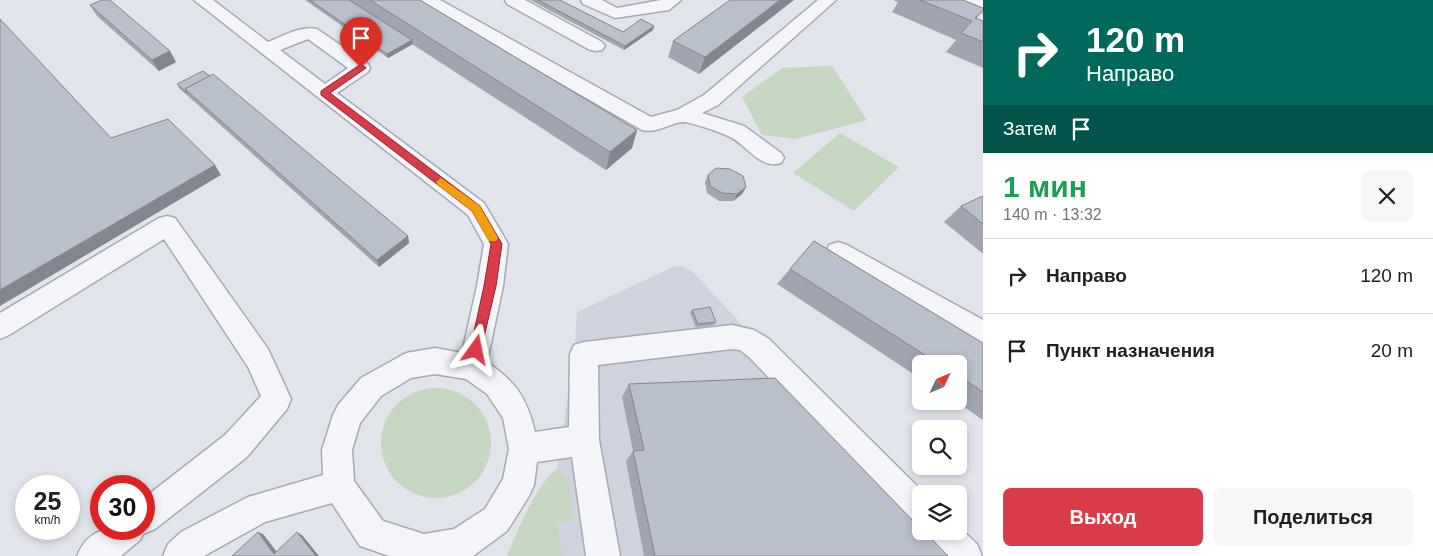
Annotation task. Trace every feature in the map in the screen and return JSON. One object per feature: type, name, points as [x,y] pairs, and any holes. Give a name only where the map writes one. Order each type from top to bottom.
[{"type":"street","points":[[202,0],[476,208],[496,244],[490,286],[472,367]]},
{"type":"street","points":[[428,0],[649,125],[684,115],[711,100],[828,0]]},
{"type":"street","points":[[513,0],[596,46]]},
{"type":"street","points":[[589,0],[615,12],[663,6],[673,0]]},
{"type":"street","points":[[972,0],[983,7]]},
{"type":"street","points":[[266,48],[311,33],[361,68],[324,93]]},
{"type":"street","points":[[684,115],[737,131],[773,158]]},
{"type":"street","points":[[0,327],[167,225],[258,358],[277,399],[236,446],[155,509]]},
{"type":"street","points":[[838,252],[983,334]]},
{"type":"street","points":[[604,556],[584,440],[584,354],[732,337],[746,339],[759,348],[912,503]]},
{"type":"street","points":[[435,361],[472,367],[497,385],[516,413],[524,449],[518,485],[496,520],[461,550],[424,551],[372,534],[339,486],[337,450],[348,415],[371,387],[406,366],[435,361]]},
{"type":"street","points":[[524,449],[584,440]]},
{"type":"street","points":[[180,556],[193,544],[259,508],[339,486]]},
{"type":"street","points":[[94,556],[115,540]]},
{"type":"street","points":[[949,540],[965,556]]},
{"type":"shaded area","points":[[675,266],[683,266],[693,272],[744,327],[912,496],[912,540],[957,540],[973,556],[507,556],[537,493],[551,473],[557,470],[575,348],[577,312]]},
{"type":"green space","points":[[832,66],[867,120],[796,139],[762,135],[742,97],[782,68]]},
{"type":"green space","points":[[840,133],[899,167],[854,211],[793,173]]},
{"type":"green space","points":[[436,388],[457,392],[475,404],[487,422],[491,443],[487,464],[475,482],[457,494],[436,498],[415,494],[397,482],[385,464],[381,443],[385,422],[397,404],[415,392]]},
{"type":"green space","points":[[557,470],[569,485],[573,521],[558,523],[562,556],[507,556],[535,497],[549,476]]},
{"type":"building","points":[[102,0],[110,0],[170,51],[152,60],[90,5]]},
{"type":"building","points":[[310,0],[349,0],[412,40],[387,54]]},
{"type":"building","points":[[370,0],[420,0],[637,130],[610,152]]},
{"type":"building","points":[[538,0],[560,0],[623,32],[641,19],[654,26],[625,46]]},
{"type":"building","points":[[730,0],[780,0],[705,57],[673,41]]},
{"type":"building","points":[[920,0],[963,0],[983,8],[975,18],[983,21],[983,42],[961,33],[972,21]]},
{"type":"building","points":[[0,19],[111,138],[168,119],[215,165],[0,290]]},
{"type":"building","points":[[203,71],[210,76],[185,89],[187,93],[177,84]]},
{"type":"building","points":[[213,74],[408,236],[377,260],[185,89]]},
{"type":"building","points":[[716,168],[730,169],[743,176],[746,187],[737,194],[722,193],[710,186],[708,175]]},
{"type":"building","points":[[983,196],[983,224],[961,206]]},
{"type":"building","points":[[814,241],[983,343],[983,392],[968,382],[968,355],[925,355],[790,269]]},
{"type":"building","points":[[710,307],[716,322],[698,324],[692,310]]},
{"type":"building","points":[[775,378],[912,520],[912,540],[933,540],[948,556],[655,556],[633,451],[644,450],[629,384]]},
{"type":"building","points":[[258,532],[274,554],[297,532],[316,556],[232,556]]},
{"type":"slow traffic","points":[[441,182],[476,208],[493,238]]},
{"type":"route","points":[[361,68],[350,78],[324,93],[476,208],[496,244],[490,286],[476,350]]}]
